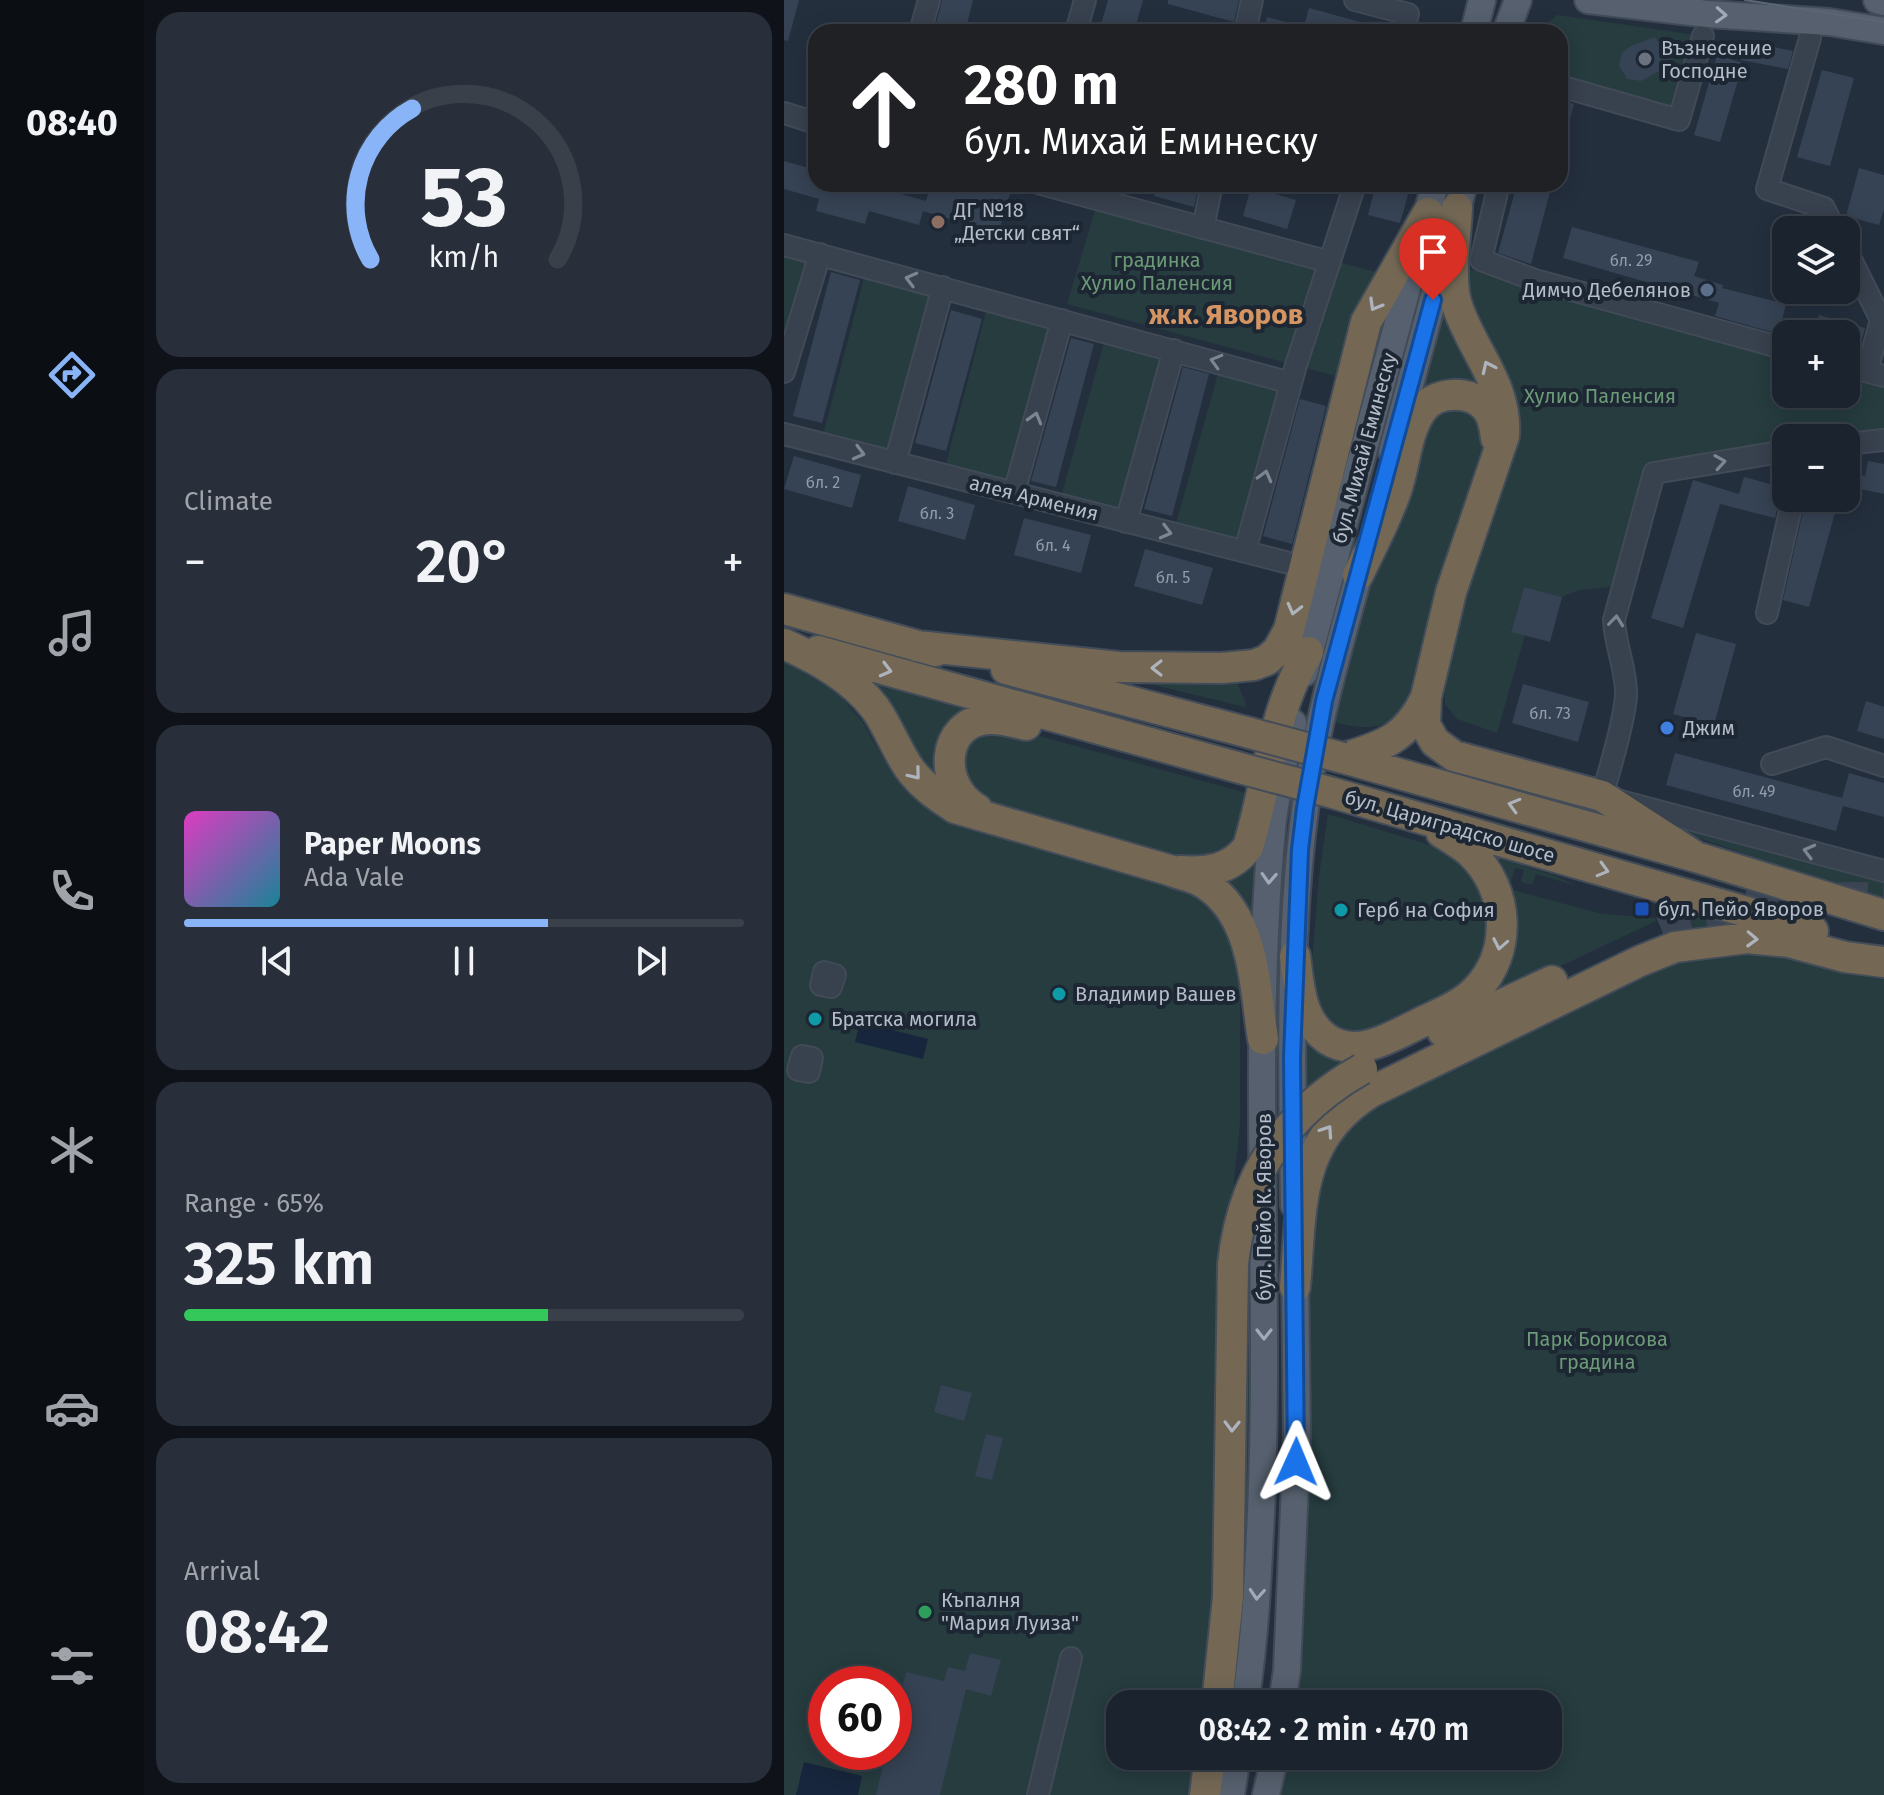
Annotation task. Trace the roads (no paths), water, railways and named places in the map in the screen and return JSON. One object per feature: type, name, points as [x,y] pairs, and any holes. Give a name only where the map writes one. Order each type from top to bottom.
[{"type":"highway","points":[[1446,197],[1455,297],[1496,383],[1506,419],[1494,468],[1451,592],[1426,697],[1425,725],[1430,735],[1444,750],[1468,762]]},
{"type":"highway","points":[[917,646],[1137,668],[1246,666],[1273,656],[1289,630],[1366,322],[1446,197]]},
{"type":"highway","points":[[1358,575],[1395,493],[1415,425],[1429,403],[1452,395],[1465,395],[1480,402],[1493,423],[1496,445],[1494,468]]},
{"type":"highway","name":"бул. Цариградско шосе","points":[[784,609],[1343,758],[1696,857],[1884,915]]},
{"type":"highway","points":[[784,643],[815,658],[860,692],[875,708],[909,768],[932,794],[955,808],[1169,870],[1198,880],[1216,892],[1243,928],[1263,1039]]},
{"type":"highway","name":"бул. Цариградско шосе","points":[[784,643],[1420,817],[1884,951]]},
{"type":"highway","points":[[1169,870],[1201,873],[1224,867],[1248,847],[1281,708],[1308,652]]},
{"type":"highway","points":[[1343,758],[1374,749],[1404,731],[1426,697]]},
{"type":"highway","points":[[1003,823],[970,805],[958,794],[952,782],[948,771],[952,748],[968,727],[989,719],[1040,729],[1115,732]]},
{"type":"highway","points":[[1374,749],[1468,762],[1602,796],[1696,857]]},
{"type":"highway","points":[[1295,956],[1302,1001],[1310,1020],[1326,1038],[1349,1046],[1380,1043],[1458,1005],[1475,991],[1496,959],[1502,942],[1502,918],[1497,893],[1484,868],[1470,852],[1420,817]]},
{"type":"highway","points":[[1218,1690],[1228,1597],[1233,1264],[1243,1211],[1268,1157],[1316,1099],[1362,1069],[1662,931]]},
{"type":"highway","points":[[1295,1287],[1304,1193],[1313,1157],[1338,1115],[1371,1092],[1640,961],[1675,947],[1761,939],[1884,962]]},
{"type":"highway","points":[[1205,1795],[1208,1770]]},
{"type":"main road","points":[[1476,24],[1482,0]]},
{"type":"main road","points":[[1509,24],[1518,0]]},
{"type":"main road","points":[[1588,0],[1708,14],[1829,22],[1884,31]]},
{"type":"main road","points":[[1877,0],[1884,2]]},
{"type":"main road","name":"бул. Михай Еминеску","points":[[1312,760],[1446,197]]},
{"type":"main road","name":"бул. Михай Еминеску","points":[[1295,712],[1308,652],[1446,197]]},
{"type":"main road","name":"бул. Пейо К. Яворов","points":[[1246,1690],[1259,1564],[1265,1431],[1263,1039],[1272,828],[1295,712]]},
{"type":"main road","name":"бул. Пейо К. Яворов","points":[[1284,1690],[1297,1451],[1292,1083],[1295,956],[1300,850],[1312,760]]},
{"type":"main road","points":[[1231,1795],[1235,1770]]},
{"type":"main road","points":[[1266,1795],[1272,1770]]},
{"type":"street","points":[[922,24],[929,0]]},
{"type":"street","points":[[1078,24],[1085,0]]},
{"type":"street","points":[[1247,24],[1252,0]]},
{"type":"street","points":[[1355,0],[1408,14],[1405,24]]},
{"type":"street","points":[[1568,88],[1679,120],[1703,36]]},
{"type":"street","points":[[1810,38],[1767,189],[1824,208],[1828,216]]},
{"type":"street","points":[[784,113],[808,120]]},
{"type":"street","points":[[1070,192],[1330,262]]},
{"type":"street","points":[[1203,228],[1210,192]]},
{"type":"street","points":[[1245,551],[1291,383],[1352,192]]},
{"type":"street","points":[[1497,192],[1481,260],[1535,280],[1772,345]]},
{"type":"street","points":[[784,245],[1291,383]]},
{"type":"street","points":[[784,372],[820,254]]},
{"type":"street","points":[[1860,277],[1881,320],[1876,374]]},
{"type":"street","points":[[895,463],[943,287]]},
{"type":"street","points":[[1014,493],[1062,320]]},
{"type":"street","points":[[1126,522],[1174,350]]},
{"type":"street","name":"алея Армения","points":[[784,434],[1285,562]]},
{"type":"street","points":[[1860,443],[1884,440]]},
{"type":"street","points":[[1772,453],[1654,473],[1614,620],[1614,637],[1626,698],[1602,796],[1884,871]]},
{"type":"street","points":[[1767,613],[1790,512]]},
{"type":"street","name":"бул. Цариградско шосе","points":[[784,597],[845,626]]},
{"type":"street","points":[[1772,764],[1826,747],[1884,766]]},
{"type":"street","points":[[1038,1795],[1071,1658]]},
{"type":"water","points":[[860,1022],[928,1039],[923,1059],[855,1042]]},
{"type":"water","points":[[804,1762],[808,1763],[808,1770],[837,1770],[862,1776],[858,1795],[796,1795]]},
{"type":"tunnel","points":[[1662,931],[1715,913],[1771,902],[1884,898]]},
{"type":"tram line","points":[[1745,0],[1884,22]]},
{"type":"place","name":"Възнесение Господне","points":[[1645,59]]},
{"type":"place","name":"ДГ №18 „Детски свят“","points":[[938,222]]},
{"type":"place","name":"Димчо Дебелянов","points":[[1707,290]]},
{"type":"place","name":"Джим","points":[[1667,728]]},
{"type":"place","name":"бул. Пейо Яворов","points":[[1642,909]]},
{"type":"place","name":"Герб на София","points":[[1341,910]]},
{"type":"place","name":"Владимир Вашев","points":[[1059,994]]},
{"type":"place","name":"Братска могила","points":[[815,1019]]},
{"type":"place","name":"Къпалня \"Мария Луиза\"","points":[[925,1612]]},
{"type":"district","name":"ж.к. Яворов","points":[[1226,314]]},
{"type":"park label","name":"градинка Хулио Паленсия","points":[[1157,272]]},
{"type":"park label","name":"Хулио Паленсия","points":[[1600,396]]},
{"type":"park label","name":"Парк Борисова градина","points":[[1597,1350]]}]
